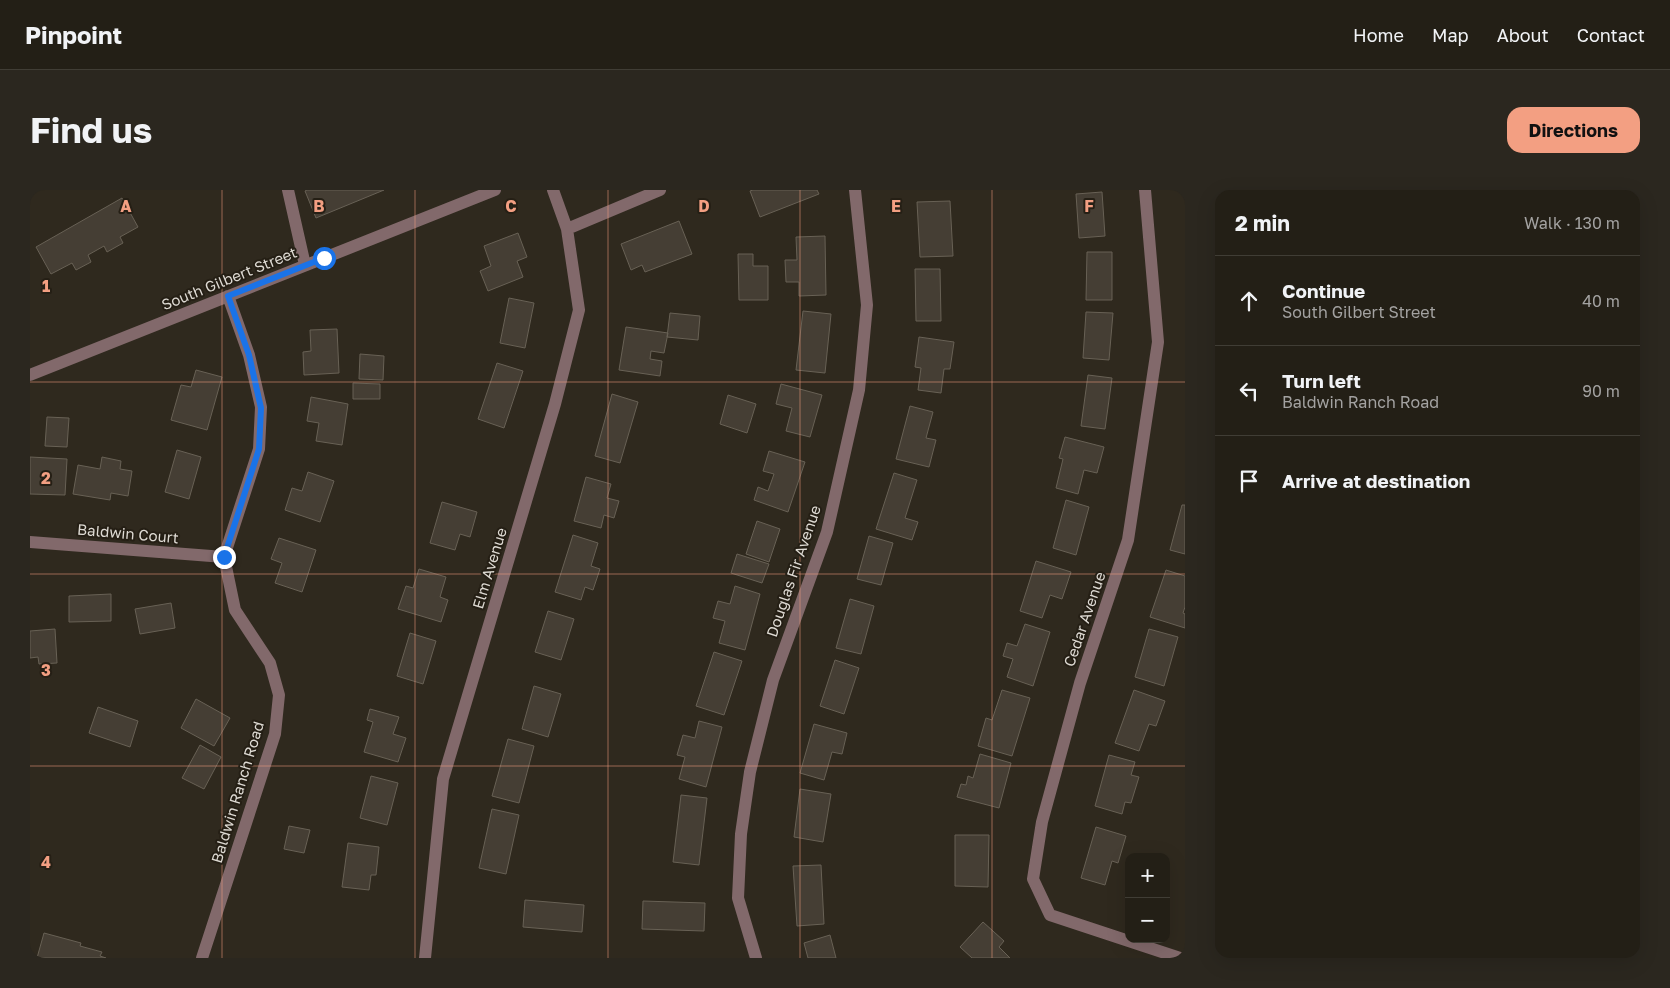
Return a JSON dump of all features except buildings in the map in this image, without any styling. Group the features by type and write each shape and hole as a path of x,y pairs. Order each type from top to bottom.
{"street":[{"path":"288,190 305,265"},
{"name":"South Gilbert Street","path":"30,375 495,190"},
{"name":"Elm Avenue","path":"424,958 443,779 555,404 579,310 567,228 553,190"},
{"path":"567,228 660,190"},
{"name":"Douglas Fir Avenue","path":"754,958 738,898 742,834 750,772 773,680 826,532 859,390 867,305 856,190"},
{"name":"Cedar Avenue","path":"1145,190 1158,342 1128,540 1080,683 1042,822 1033,879 1050,915 1180,958"},
{"name":"Baldwin Ranch Road","path":"202,958 275,734 279,695 270,663 234,610 224,557 259,449 261,408 249,355 228,296"},
{"name":"Baldwin Court","path":"30,542 224,557"}],"route":[{"path":"224,557 259,449 261,408 249,355 228,296 324,258"}]}
